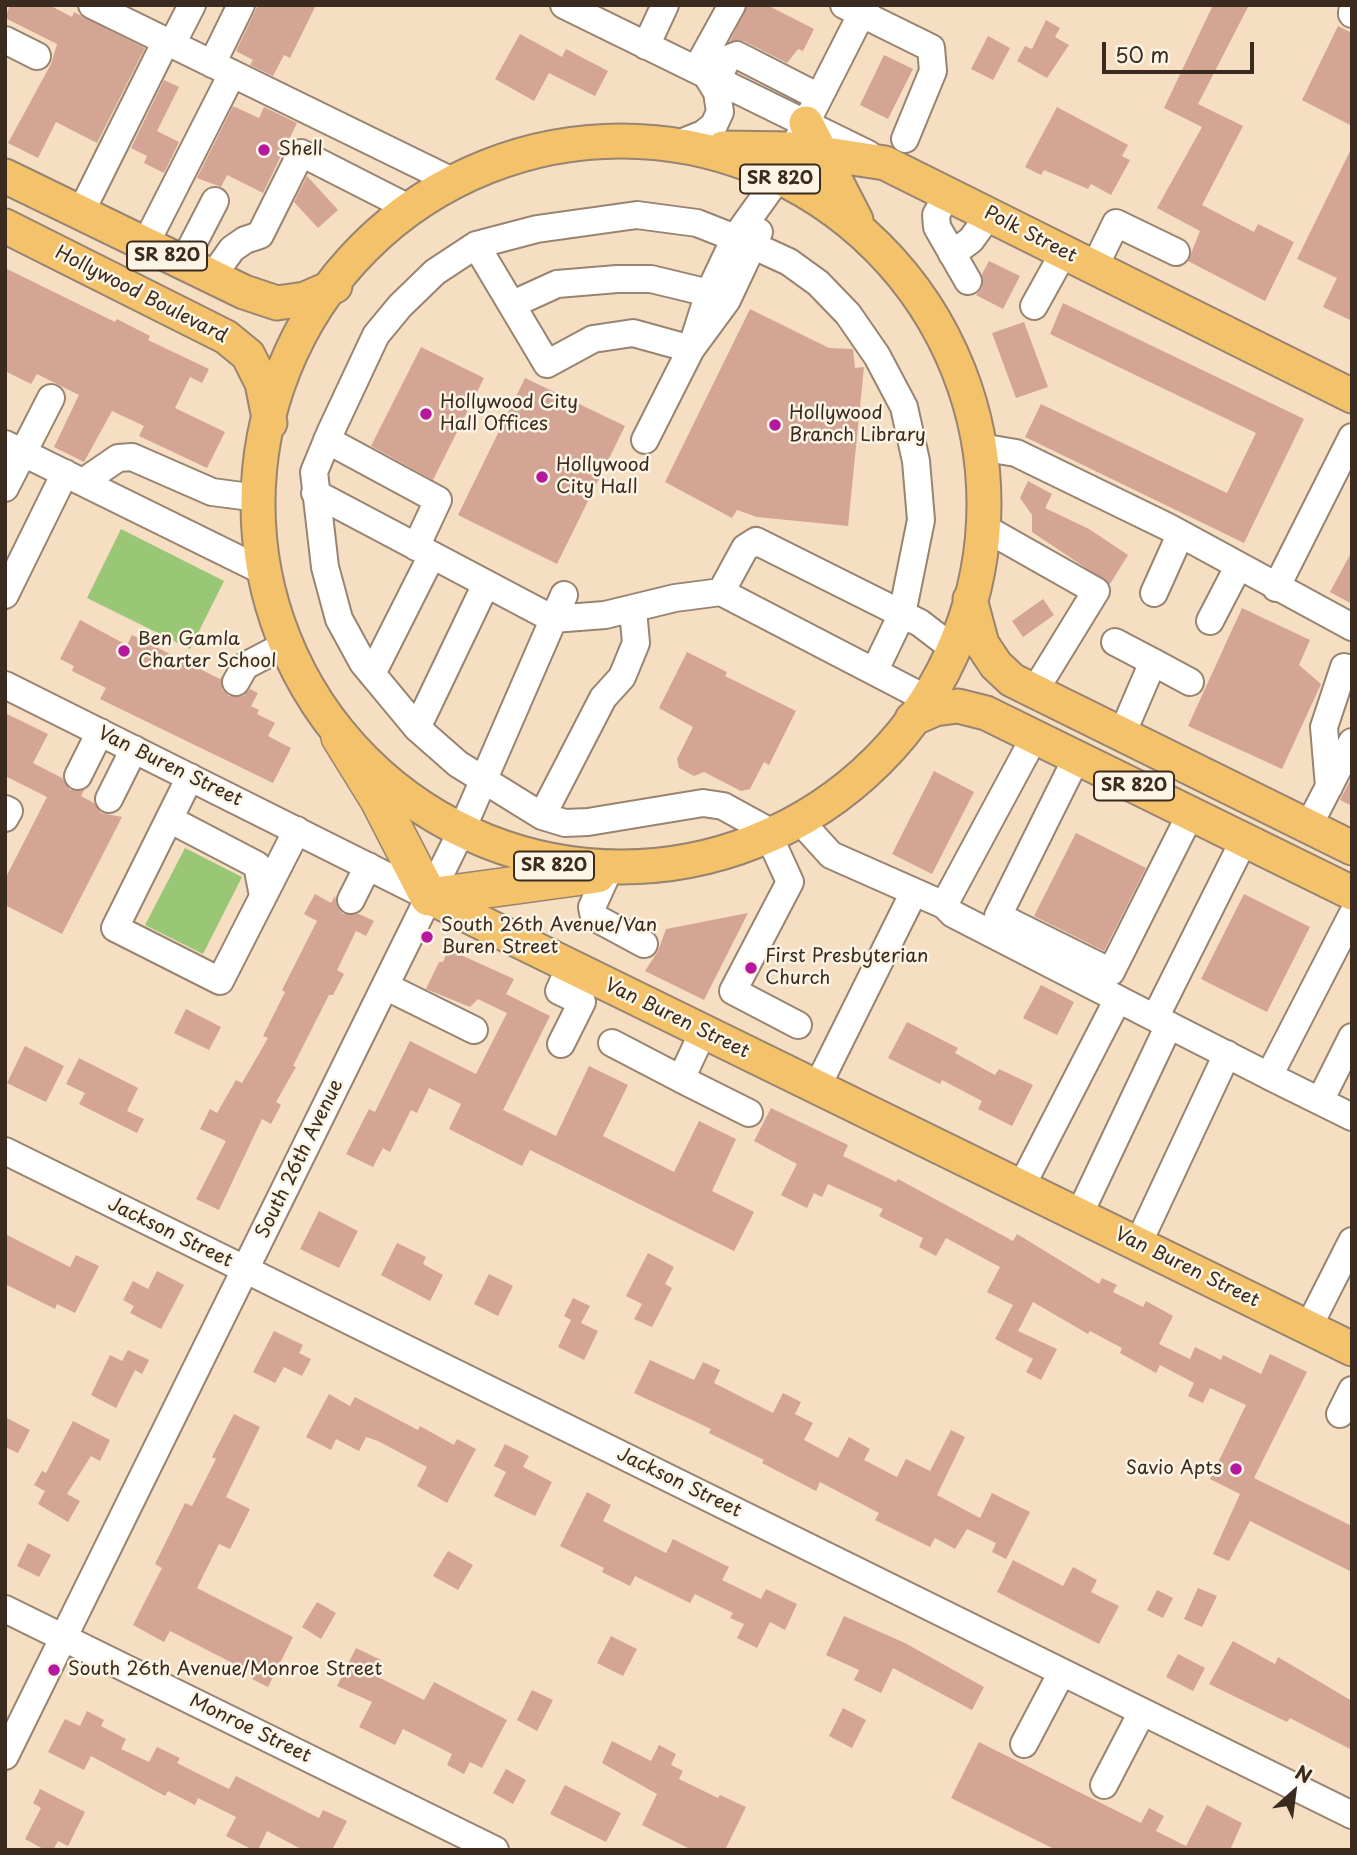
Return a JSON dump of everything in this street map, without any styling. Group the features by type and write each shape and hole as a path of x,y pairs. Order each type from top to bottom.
{"highway":[{"path":"340,737 379,800 429,897 603,873"}],"main road":[{"name":"SR 820","path":"5,176 197,270 277,303 305,299 335,286 362,246 407,208 448,179 517,152 562,142 603,138 691,146 803,140 823,202 864,233 901,272 948,344 966,387 985,473 983,527 970,599 982,645 996,665 1034,692 1352,848"},
{"name":"Polk Street","path":"803,140 895,151 947,194 1352,396"},
{"path":"803,140 864,233"},
{"path":"5,201 27,212 77,213"},
{"name":"Hollywood Boulevard","path":"5,226 226,337 248,355 262,383 270,422"},
{"path":"270,422 291,371 335,286"},
{"name":"SR 820","path":"270,422 258,483 258,538 285,645 303,684 340,737 394,786 460,834 509,854 603,873 711,856 814,816 883,756 918,708 958,706 986,713 1352,893"},
{"path":"918,708 950,646 970,599"},
{"name":"Van Buren Street","path":"429,897 1308,1328 1350,1344"}],"street":[{"path":"92,5 125,12 169,43 448,179"},
{"path":"77,213 192,5"},
{"path":"145,245 222,69 241,5"},
{"path":"564,5 707,76 803,140"},
{"path":"646,46 666,5"},
{"path":"707,76 732,5"},
{"path":"645,440 691,349 709,293 772,207 803,140 857,8 931,48 934,57 933,71 895,151"},
{"path":"5,40 37,56"},
{"path":"691,146 714,125 720,112 717,92 707,76"},
{"path":"197,270 245,240 260,235 301,153 407,208"},
{"path":"947,194 936,215 937,227 968,281"},
{"path":"197,270 215,201"},
{"path":"875,670 902,614 921,520 916,461 904,407 877,356 848,314 818,283 789,262 697,223 637,215 537,229 476,245 435,272 400,306 376,335 314,472 325,567 339,620 372,674 436,748 542,816 565,823 588,822 703,803 723,806 944,905 953,914 1352,1117"},
{"path":"952,254 971,240 989,215"},
{"path":"1094,268 1116,223 1176,253"},
{"path":"691,349 727,300 744,242"},
{"path":"476,245 547,364 593,339 634,333 691,349"},
{"path":"1034,306 1064,252"},
{"path":"513,304 557,284 617,279 651,279 709,293"},
{"path":"5,488 14,448 51,398"},
{"path":"1276,588 1352,437"},
{"path":"327,440 438,500 424,551 372,674"},
{"path":"981,447 1016,453 1180,535 1352,627"},
{"path":"14,448 265,572"},
{"path":"5,595 74,478 118,458 132,457 212,492 258,498"},
{"path":"315,493 553,619 633,610 675,598 721,592 875,670 918,708"},
{"path":"983,527 1096,591 1034,692"},
{"path":"1154,593 1180,535"},
{"path":"721,592 745,548 756,541 920,623 950,646"},
{"path":"1210,621 1237,566"},
{"path":"417,728 486,584"},
{"name":"South 26th Avenue","path":"5,1756 460,834 564,595"},
{"path":"542,816 603,698 622,677 636,643 633,610"},
{"path":"1115,642 1190,681"},
{"path":"236,682 245,666 285,645"},
{"path":"1122,734 1153,662"},
{"path":"1329,787 1324,727 1344,667 1352,669"},
{"name":"Van Buren Street","path":"5,685 429,897"},
{"path":"78,776 100,732"},
{"path":"944,905 1034,736"},
{"path":"1308,827 1352,742"},
{"path":"108,799 134,749"},
{"path":"1077,757 998,916 1111,972 1191,813"},
{"path":"190,777 115,928 220,981 297,830"},
{"path":"5,809 9,811 5,818"},
{"path":"169,819 257,865 263,896"},
{"path":"781,831 790,882 733,991 798,1025"},
{"path":"1079,1215 1162,1021 1244,840"},
{"path":"351,900 368,866"},
{"path":"603,873 593,907 594,917 644,944"},
{"path":"817,1087 914,892"},
{"path":"1269,1076 1352,915"},
{"path":"561,1044 582,1002 559,991 570,966"},
{"path":"385,986 474,1030"},
{"path":"1021,1187 1118,999"},
{"path":"681,1079 703,1032"},
{"path":"612,1043 749,1113"},
{"path":"1138,1244 1227,1054"},
{"path":"1320,1101 1348,1054"},
{"name":"Jackson Street","path":"5,1151 1352,1815"},
{"path":"1308,1328 1352,1241"},
{"name":"Monroe Street","path":"5,1609 495,1850"},
{"path":"1024,1744 1062,1672"},
{"path":"1104,1785 1142,1712"}],"path":[{"path":"287,325 282,343 294,348"}],"green space":[{"path":"121,529 224,581 190,649 87,598"},
{"path":"185,848 242,877 203,954 145,925"}],"building":[{"path":"10,5 49,5 72,17 74,12 145,48 97,143 56,122 38,158 8,143 51,64 57,44 5,18"},
{"path":"258,5 316,5 290,58 284,55 273,76 250,65 253,60 236,51"},
{"path":"748,5 767,5 814,29 803,51 798,49 787,63 744,41 730,41"},
{"path":"1213,5 1249,5 1198,104 1243,126 1202,205 1254,232 1258,224 1294,242 1265,301 1188,261 1200,231 1157,208 1202,127 1164,108"},
{"path":"1046,20 1060,28 1055,37 1069,45 1047,78 1017,61 1025,46 1032,49"},
{"path":"1338,26 1352,33 1352,126 1302,100"},
{"path":"520,34 562,57 566,49 608,71 595,96 549,73 534,101 495,79"},
{"path":"988,36 1010,48 993,80 971,69"},
{"path":"884,55 913,69 888,119 860,105"},
{"path":"164,80 179,87 157,131 179,142 164,173 144,163 147,156 131,148"},
{"path":"233,106 259,118 264,107 297,123 263,193 227,175 221,187 197,178"},
{"path":"1057,107 1128,145 1122,156 1130,160 1111,195 1091,184 1088,189 1044,170 1041,175 1025,167"},
{"path":"1352,147 1352,321 1323,307 1337,278 1297,259"},
{"name":"Shell","path":"307,176 338,210 318,228 294,202"},
{"path":"989,261 1020,276 1003,309 976,295 982,288 982,274"},
{"path":"5,268 115,322 117,319 150,336 148,340 209,369 202,383 190,377 175,408 225,432 207,468 139,436 144,426 112,411 84,462 54,447 79,395 37,374 31,384 5,371"},
{"path":"1063,303 1304,419 1244,543 1025,437 1041,404 1227,493 1256,433 1050,334"},
{"name":"Hollywood Branch Library","path":"750,309 829,348 853,349 855,368 864,367 848,526 757,517 737,510 732,518 665,482"},
{"path":"1024,322 1048,387 1016,398 992,333"},
{"name":"Hollywood City Hall Offices","path":"421,347 484,378 433,480 371,446"},
{"path":"525,378 625,426 557,564 458,515"},
{"path":"1028,481 1052,494 1045,508 1089,529 1128,555 1110,584 1032,532 1032,515 1020,498"},
{"path":"1352,551 1352,604 1330,592"},
{"path":"1043,599 1054,615 1023,637 1012,621"},
{"path":"1242,608 1310,640 1299,665 1321,684 1282,769 1188,726"},
{"path":"80,620 127,645 132,635 220,679 222,676 222,689 229,696 243,696 250,689 258,693 251,706 259,710 257,714 275,723 268,736 291,748 273,783 100,699 106,688 72,671 74,666 60,659"},
{"path":"687,652 727,672 725,676 796,711 769,765 764,762 750,789 741,791 704,772 694,776 679,768 677,759 693,727 659,708"},
{"path":"5,713 48,734 33,763 62,778 70,790 84,790 81,796 94,803 101,813 122,817 62,934 5,905 5,879 47,797 5,776"},
{"path":"934,771 974,792 932,874 892,854"},
{"path":"1352,777 1352,806 1340,800"},
{"path":"1076,833 1146,868 1104,951 1034,916"},
{"path":"315,894 331,903 335,896 338,908 343,914 359,914 374,921 366,936 356,931 337,970 344,974 333,995 329,995 293,1066 296,1067 276,1102 281,1105 271,1124 262,1119 219,1210 196,1199 226,1141 200,1129 210,1109 217,1113 236,1080 242,1083 268,1038 263,1036 285,992 282,990 317,921 304,914"},
{"path":"1244,894 1310,927 1267,1012 1201,979"},
{"path":"748,913 704,1000 645,971 658,951 666,929"},
{"path":"452,951 514,979 506,994 550,1016 503,1110 556,1136 589,1066 628,1085 603,1136 674,1172 699,1121 736,1139 712,1191 754,1212 734,1251 530,1150 522,1166 449,1129 461,1104 429,1088 417,1113 411,1110 390,1152 383,1148 373,1167 346,1154 369,1109 375,1112 410,1041 476,1074 507,1013 478,999 470,1007 426,989 439,962 443,962 446,954"},
{"path":"1041,985 1074,1002 1057,1035 1023,1018"},
{"path":"186,1009 221,1027 209,1050 174,1033"},
{"path":"907,1022 958,1048 955,1053 995,1075 999,1069 1033,1085 1012,1126 978,1109 982,1101 942,1080 940,1084 888,1058"},
{"path":"25,1046 64,1066 46,1102 7,1083"},
{"path":"79,1058 138,1088 127,1111 144,1119 137,1133 79,1104 85,1093 66,1084"},
{"path":"771,1108 848,1145 843,1156 896,1182 898,1179 1013,1241 1017,1234 1099,1284 1102,1278 1117,1285 1113,1292 1143,1307 1146,1301 1173,1316 1159,1344 1190,1359 1195,1347 1221,1360 1223,1355 1261,1374 1270,1354 1307,1372 1254,1478 1352,1526 1352,1572 1250,1521 1229,1561 1213,1554 1240,1494 1210,1479 1246,1405 1210,1388 1203,1403 1188,1396 1194,1383 1160,1365 1156,1373 1120,1353 1122,1348 1090,1331 1088,1334 1033,1302 1018,1331 1057,1349 1041,1380 1026,1372 1033,1359 995,1339 1013,1305 987,1292 1000,1267 946,1238 936,1256 919,1247 923,1238 879,1216 883,1209 828,1184 822,1197 814,1193 807,1208 781,1195 797,1164 754,1141"},
{"path":"319,1211 358,1231 339,1268 300,1249"},
{"path":"5,1234 70,1267 76,1255 99,1266 75,1313 57,1304 55,1309 5,1284"},
{"path":"397,1243 426,1257 423,1264 443,1275 430,1301 381,1275"},
{"path":"648,1253 674,1267 665,1284 672,1288 652,1327 634,1319 642,1304 626,1296"},
{"path":"157,1271 184,1285 161,1329 130,1313 134,1306 123,1300 133,1281 148,1289"},
{"path":"489,1274 513,1286 498,1316 474,1304"},
{"path":"573,1298 590,1306 581,1323 598,1331 584,1360 558,1347 571,1320 564,1316"},
{"path":"274,1331 303,1345 299,1353 311,1359 302,1376 284,1367 275,1383 253,1372"},
{"path":"128,1350 149,1360 142,1374 135,1370 116,1408 91,1395 110,1355 122,1361"},
{"path":"650,1360 694,1380 703,1362 720,1370 714,1383 773,1413 783,1393 801,1402 795,1414 813,1423 804,1440 838,1458 849,1437 870,1449 864,1460 897,1477 906,1459 930,1471 951,1430 965,1437 937,1495 980,1518 992,1493 1030,1512 1006,1559 992,1552 996,1543 967,1529 955,1549 935,1538 930,1547 875,1520 879,1513 820,1482 816,1491 762,1463 764,1460 709,1433 711,1429 634,1393"},
{"path":"329,1394 350,1406 355,1397 418,1430 420,1426 454,1445 457,1439 476,1449 447,1503 417,1486 427,1467 378,1441 366,1437 359,1451 336,1439 331,1450 306,1437"},
{"path":"234,1414 260,1427 226,1497 250,1509 230,1549 219,1544 197,1588 293,1637 268,1687 252,1679 254,1674 170,1631 164,1642 133,1625 162,1568 155,1564 185,1503 192,1506 216,1459 212,1457"},
{"path":"5,1417 30,1430 18,1453 5,1447"},
{"path":"73,1421 110,1440 100,1461 91,1456 67,1494 80,1501 68,1522 38,1504 45,1491 34,1485 42,1471 46,1473"},
{"path":"505,1444 529,1456 523,1467 552,1482 535,1516 494,1496 506,1472 494,1466"},
{"path":"587,1492 611,1505 603,1521 666,1553 673,1539 729,1567 722,1580 761,1599 766,1589 797,1604 785,1630 770,1622 757,1648 737,1638 744,1624 730,1618 733,1613 695,1594 690,1603 635,1576 630,1586 602,1572 604,1568 560,1546"},
{"path":"28,1543 51,1555 39,1577 17,1566"},
{"path":"448,1551 473,1565 458,1590 433,1576"},
{"path":"1013,1560 1063,1586 1073,1567 1097,1580 1091,1592 1119,1606 1099,1644 997,1592"},
{"path":"1198,1588 1217,1596 1202,1627 1184,1619"},
{"path":"1157,1590 1173,1598 1163,1618 1147,1610"},
{"path":"317,1602 336,1613 321,1639 302,1627"},
{"path":"844,1616 905,1643 984,1687 972,1710 893,1668 881,1693 854,1680 859,1670 826,1655"},
{"path":"611,1636 637,1649 623,1676 597,1663"},
{"path":"1233,1641 1275,1664 1278,1657 1352,1701 1352,1750 1290,1718 1287,1722 1209,1684"},
{"path":"356,1648 381,1660 374,1675 424,1700 434,1682 507,1720 482,1768 470,1762 464,1774 447,1765 452,1754 403,1729 395,1745 359,1727 372,1702 337,1686"},
{"path":"1178,1654 1205,1668 1193,1691 1166,1677"},
{"path":"532,1690 553,1700 537,1731 517,1720"},
{"path":"843,1708 866,1720 852,1748 829,1736"},
{"path":"87,1711 104,1720 101,1726 126,1739 121,1749 149,1762 157,1747 180,1758 177,1763 229,1789 236,1776 319,1818 323,1810 347,1821 332,1850 303,1850 267,1831 258,1850 253,1850 226,1836 236,1817 198,1798 195,1805 168,1791 165,1796 91,1756 84,1770 48,1752 65,1719 80,1726"},
{"path":"612,1741 651,1761 659,1745 676,1754 671,1765 683,1771 679,1779 718,1798 720,1795 746,1807 725,1850 692,1850 642,1825 657,1794 602,1763"},
{"path":"979,1742 1141,1823 1149,1808 1164,1816 1156,1831 1186,1846 1207,1805 1242,1823 1230,1850 1056,1850 951,1798"},
{"path":"506,1769 526,1780 513,1804 493,1793"},
{"path":"565,1785 621,1813 606,1842 550,1814"},
{"path":"40,1789 85,1812 68,1846 58,1841 53,1850 45,1850 25,1839 41,1808 33,1803"}],"place":[{"name":"Shell","path":"264,150"},
{"name":"Hollywood City Hall Offices","path":"426,414"},
{"name":"Hollywood Branch Library","path":"775,425"},
{"name":"Hollywood City Hall","path":"542,477"},
{"name":"Ben Gamla Charter School","path":"124,651"},
{"name":"South 26th Avenue/Van Buren Street","path":"427,937"},
{"name":"First Presbyterian Church","path":"751,968"},
{"name":"Savio Apts","path":"1236,1469"},
{"name":"South 26th Avenue/Monroe Street","path":"54,1670"}]}
